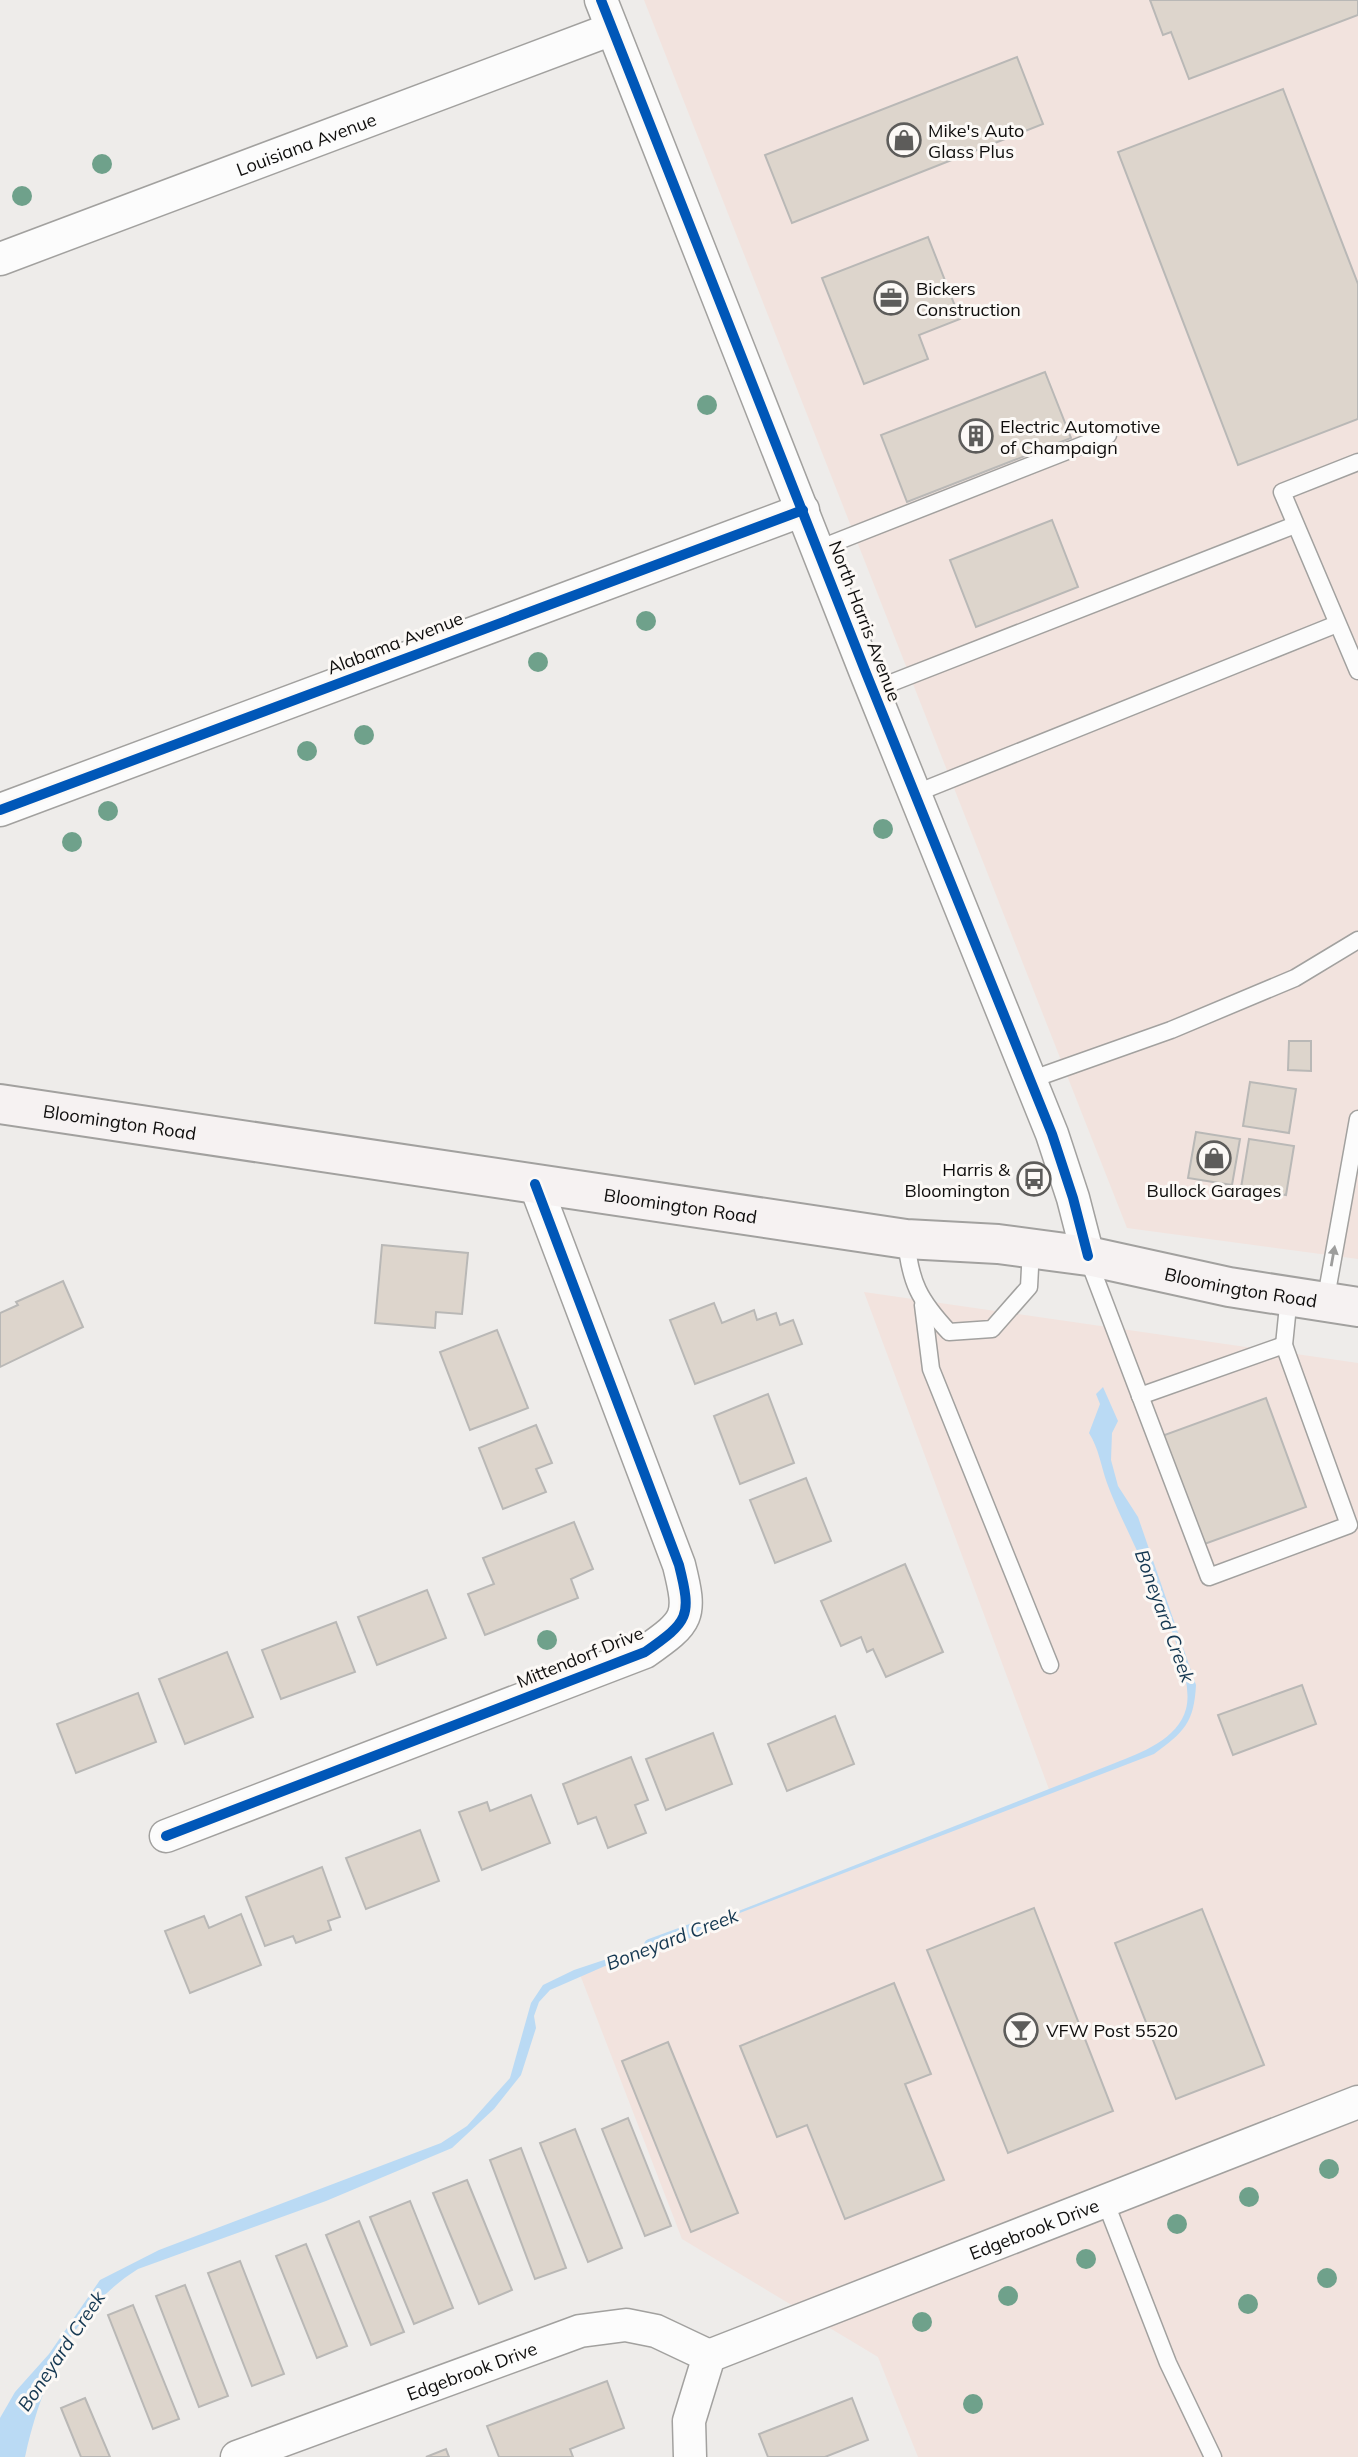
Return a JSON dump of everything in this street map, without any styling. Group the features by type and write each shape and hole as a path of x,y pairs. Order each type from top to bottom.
{"main road":[{"name":"Bloomington Road","path":"0,1104 906,1239 1088,1256 1229,1287 1324,1302"}],"street":[{"name":"Louisiana Avenue","path":"0,259 607,14"},
{"name":"North Harris Avenue","path":"607,14 914,794 1030,1080 1073,1198 1088,1256"},
{"name":"Alabama Avenue","path":"0,810 803,510"},
{"name":"Mittendorf Drive","path":"166,1836 645,1652 675,1631 685,1617 687,1598 679,1564 535,1184"},
{"name":"Edgebrook Drive","path":"237,2457 580,2332 626,2325 656,2331 709,2356 1358,2102"},
{"path":"690,2457 689,2421 709,2356"}],"lane":[{"path":"818,549 1108,435"},
{"path":"1358,462 1282,492 1358,671"},
{"path":"873,690 1296,525"},
{"path":"914,794 1337,624"},
{"path":"1030,1080 1171,1030 1295,978 1358,940"},
{"path":"1140,1396 1284,1345 1324,1302 1358,1119"},
{"path":"906,1239 909,1270 923,1304 931,1369 1050,1665"},
{"path":"923,1304 949,1332 992,1329 1029,1287 1031,1249"},
{"path":"1088,1256 1209,1577 1349,1525 1284,1345"},
{"path":"1105,2201 1168,2363 1213,2457"}],"shaded area":[{"path":"644,0 1358,0 1358,1259 1127,1228"},
{"path":"864,1292 1358,1363 1358,2457 918,2457 878,2357 682,2239 579,1972 1050,1792"}],"water":[{"path":"1103,1387 1118,1421 1112,1433 1111,1460 1118,1486 1138,1517 1196,1685 1193,1709 1186,1726 1154,1754 724,1919 698,1936 667,1939 1125,1759 1157,1744 1175,1729 1186,1709 1187,1688 1182,1661 1158,1597 1107,1483 1098,1451 1089,1433 1100,1404 1096,1394"},
{"path":"667,1939 550,1990 539,2002 534,2016 536,2028 521,2075 494,2109 452,2148 326,2201 138,2269 115,2286 77,2327 63,2351 40,2403 25,2457 0,2457 0,2418 15,2392 49,2354 100,2280 159,2250 441,2143 467,2126 510,2078 531,2003 543,1985 574,1970"}],"building":[{"path":"1150,0 1358,0 1358,15 1189,79 1171,32 1163,35"},
{"name":"Mike's Auto Glass Plus","path":"1017,57 1043,124 792,223 765,155"},
{"path":"1283,89 1358,284 1358,419 1238,465 1118,152"},
{"name":"Bickers Construction","path":"928,237 960,319 919,335 928,359 864,384 822,278"},
{"name":"Electric Automotive of Champaign","path":"1045,372 1071,438 907,502 881,435"},
{"path":"1052,520 1078,587 976,627 950,560"},
{"path":"1289,1041 1311,1041 1311,1071 1288,1070"},
{"path":"1250,1082 1296,1089 1289,1133 1243,1126"},
{"name":"Bullock Garages","path":"1196,1132 1240,1139 1232,1185 1188,1178"},
{"path":"1249,1139 1294,1146 1286,1195 1241,1188"},
{"path":"382,1245 468,1253 462,1314 436,1312 435,1328 375,1323"},
{"path":"63,1281 83,1327 0,1367 0,1313 18,1305 16,1302"},
{"path":"714,1303 722,1323 754,1310 757,1320 776,1313 780,1325 793,1320 802,1344 695,1384 670,1320"},
{"path":"497,1330 528,1408 470,1430 440,1352"},
{"path":"768,1394 794,1463 740,1484 714,1416"},
{"path":"1266,1398 1306,1507 1199,1546 1159,1437"},
{"path":"536,1425 552,1463 536,1469 546,1492 503,1509 479,1448"},
{"path":"806,1478 831,1541 775,1563 750,1500"},
{"path":"574,1522 593,1569 571,1579 578,1598 485,1635 468,1594 494,1584 483,1558"},
{"path":"905,1564 943,1652 886,1677 873,1649 867,1652 861,1637 841,1646 821,1601"},
{"path":"427,1590 446,1638 377,1665 358,1617"},
{"path":"336,1622 355,1672 281,1699 262,1650"},
{"path":"227,1652 253,1717 185,1744 159,1679"},
{"path":"1302,1685 1316,1724 1233,1755 1218,1715"},
{"path":"138,1693 156,1742 76,1773 57,1724"},
{"path":"835,1716 854,1764 787,1791 768,1744"},
{"path":"713,1733 732,1784 666,1810 646,1759"},
{"path":"631,1757 648,1800 635,1805 646,1833 608,1848 596,1817 578,1824 563,1784"},
{"path":"531,1795 550,1843 482,1870 459,1812 487,1802 490,1811"},
{"path":"420,1830 439,1881 366,1909 346,1858"},
{"path":"322,1867 340,1917 328,1921 331,1930 296,1943 293,1936 265,1946 246,1897"},
{"name":"VFW Post 5520","path":"1034,1908 1113,2111 1008,2153 927,1950"},
{"path":"1202,1909 1264,2065 1176,2099 1115,1943"},
{"path":"241,1914 261,1965 190,1993 165,1931 204,1916 209,1928"},
{"path":"894,1983 931,2074 905,2084 944,2180 845,2219 807,2125 777,2137 740,2046"},
{"path":"668,2042 738,2213 691,2232 622,2061"},
{"path":"628,2118 671,2226 645,2236 602,2129"},
{"path":"575,2129 622,2248 588,2262 540,2143"},
{"path":"521,2148 566,2268 535,2279 490,2160"},
{"path":"467,2180 512,2290 479,2304 433,2193"},
{"path":"410,2201 453,2308 414,2324 370,2217"},
{"path":"359,2221 404,2332 371,2345 326,2235"},
{"path":"306,2244 347,2346 317,2358 276,2256"},
{"path":"240,2261 284,2374 252,2386 208,2273"},
{"path":"185,2285 228,2396 199,2407 156,2296"},
{"path":"133,2305 179,2419 153,2429 108,2315"},
{"path":"607,2381 624,2428 570,2449 573,2457 499,2457 487,2426"},
{"path":"85,2398 110,2457 81,2457 61,2408"},
{"path":"852,2398 868,2440 825,2457 768,2457 759,2434"},
{"path":"446,2449 449,2457 426,2457"}],"waterway":[{"name":"Boneyard Creek","path":"650,1945 699,1927"}],"cycle path":[{"path":"601,0 866,673 1052,1134 1088,1256"},
{"path":"0,810 803,510"},
{"path":"166,1836 645,1652 679,1625 686,1607 679,1565 535,1184"}],"place":[{"name":"Mike's Auto Glass Plus","path":"904,140"},
{"name":"Bickers Construction","path":"891,298"},
{"name":"Electric Automotive of Champaign","path":"976,436"},
{"name":"Bullock Garages","path":"1214,1158"},
{"name":"Harris & Bloomington","path":"1034,1179"},
{"name":"VFW Post 5520","path":"1021,2030"}]}
